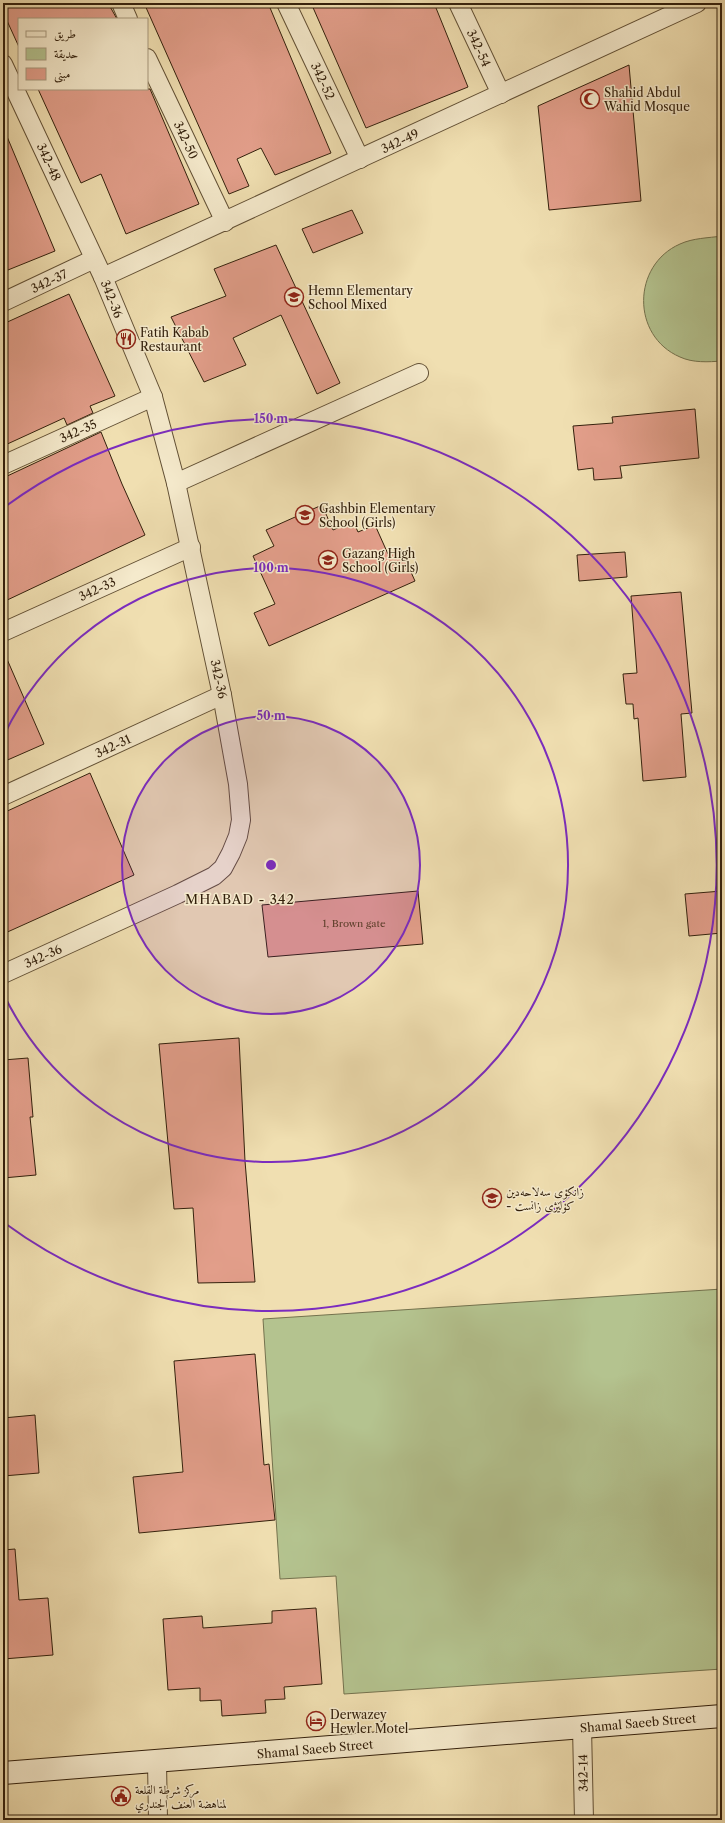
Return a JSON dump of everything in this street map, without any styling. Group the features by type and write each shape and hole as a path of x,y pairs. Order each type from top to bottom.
{"street":[{"path":"121,3 128,18"},
{"name":"342-52","path":"286,3 360,159"},
{"name":"342-54","path":"458,3 501,94"},
{"name":"342-49","path":"104,277 697,3"},
{"name":"342-50","path":"148,60 225,222"},
{"name":"342-48","path":"3,64 94,259"},
{"name":"342-36","path":"3,974 214,876 223,868 238,836 242,820 238,784 222,695 191,546 176,483 153,397 104,277 94,259"},
{"name":"342-37","path":"3,302 94,259"},
{"path":"176,483 419,373"},
{"name":"342-35","path":"3,465 153,397"},
{"name":"342-33","path":"3,632 191,546"},
{"name":"342-31","path":"3,796 222,695"},
{"name":"Shamal Saeeb Street","path":"3,1773 157,1762 722,1716"},
{"name":"342-14","path":"582,1727 584,1820"},
{"path":"157,1762 158,1820"}],"green space":[{"path":"722,236 722,361 701,362 685,359 664,347 653,333 646,318 644,300 646,283 653,268 664,254 680,244 695,239"},
{"path":"722,1289 722,1669 344,1694 336,1576 280,1579 263,1319"}],"building":[{"path":"3,3 108,3 116,18 18,18 18,45 3,12"},
{"path":"144,3 268,3 331,153 275,175 261,148 237,159 249,186 229,194"},
{"path":"311,3 434,3 468,87 366,128"},
{"path":"629,65 641,201 549,210 538,106"},
{"path":"150,89 199,204 126,234 101,174 81,183 38,90"},
{"path":"3,127 55,251 3,272"},
{"path":"352,210 363,233 313,253 302,229"},
{"path":"276,245 340,383 317,394 281,315 233,338 246,365 204,382 171,317 226,296 214,269"},
{"path":"69,294 115,396 90,406 93,413 67,425 64,418 3,446 3,324"},
{"path":"695,409 699,458 620,466 622,478 594,480 593,468 578,470 573,426 613,423 612,417"},
{"path":"101,432 145,535 3,602 3,478"},
{"path":"322,505 333,530 353,521 358,532 375,525 388,554 400,548 415,581 269,646 254,613 275,604 253,556 274,546 266,530"},
{"path":"625,552 627,577 579,581 577,555"},
{"path":"681,592 692,713 681,714 686,777 643,781 638,718 634,719 633,704 626,704 623,674 637,673 631,596"},
{"path":"3,650 44,744 3,762"},
{"path":"90,773 134,875 3,934 3,813"},
{"path":"418,891 423,944 268,957 262,905"},
{"path":"722,891 722,933 689,936 685,894"},
{"path":"239,1038 245,1161 255,1282 198,1283 193,1208 174,1209 159,1044"},
{"path":"28,1058 33,1117 30,1117 36,1175 3,1178 3,1060"},
{"path":"255,1354 264,1465 269,1464 275,1520 139,1533 133,1477 183,1472 174,1361"},
{"path":"35,1415 39,1473 3,1476 3,1418"},
{"path":"15,1549 19,1600 48,1598 53,1655 3,1659 3,1550"},
{"path":"316,1608 322,1684 284,1687 285,1699 265,1700 266,1713 222,1716 221,1700 200,1701 200,1688 168,1690 163,1619 202,1616 203,1628 272,1623 272,1611"}],"place":[{"name":"Shahid Abdul Wahid Mosque","path":"590,99"},
{"name":"Hemn Elementary School Mixed","path":"294,297"},
{"name":"Fatih Kabab Restaurant","path":"126,339"},
{"name":"Gashbin Elementary School (Girls)","path":"305,515"},
{"name":"Gazang High School (Girls)","path":"328,560"},
{"name":"زانکۆی سەلاحەدین - کۆلێژی زانست","path":"492,1198"},
{"name":"Derwazey Hewler Motel","path":"316,1721"},
{"name":"مركز شرطة القلعة لمناهضة العنف الجندري","path":"121,1796"}],"district":[{"name":"MHABAD - 342","path":"240,899"}]}
